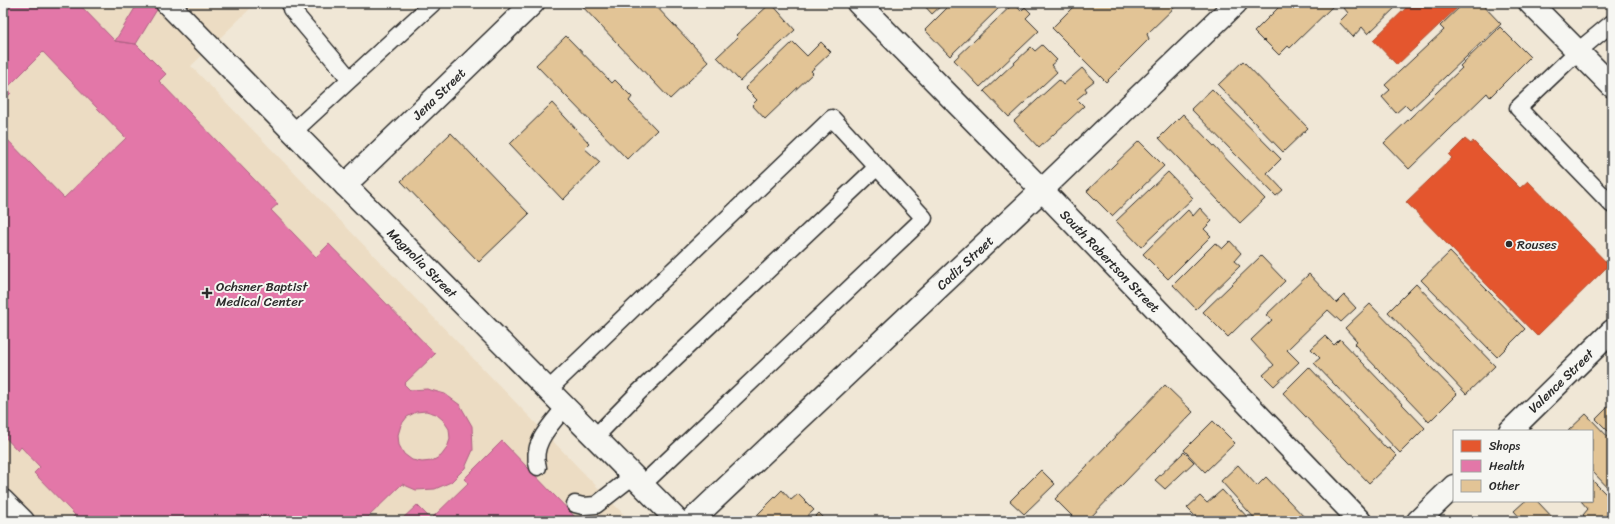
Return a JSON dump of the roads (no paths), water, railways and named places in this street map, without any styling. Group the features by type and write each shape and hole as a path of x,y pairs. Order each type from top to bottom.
{"street":[{"name":"Jena Street","path":"345,185 533,3"},
{"name":"South Robertson Street","path":"858,3 1042,190 1360,521"},
{"name":"Cadiz Street","path":"691,521 1042,190 1236,3"},
{"path":"1530,3 1612,86"},
{"name":"Magnolia Street","path":"176,6 293,132 678,521"},
{"name":"Valence Street","path":"1511,430 1612,332"},
{"path":"1418,521 1453,487"}],"lane":[{"path":"297,3 291,9 350,79"},
{"path":"293,132 433,3"},
{"path":"1612,23 1578,51 1518,108 1612,204"},
{"path":"548,390 832,118 924,218 638,480 596,505 583,506 575,504"},
{"path":"595,438 639,392 877,167"},
{"path":"538,467 535,460 538,444 565,407"}],"place":[{"name":"Rouses","path":"1509,244"},
{"name":"Ochsner Baptist Medical Center","path":"207,293"}]}
